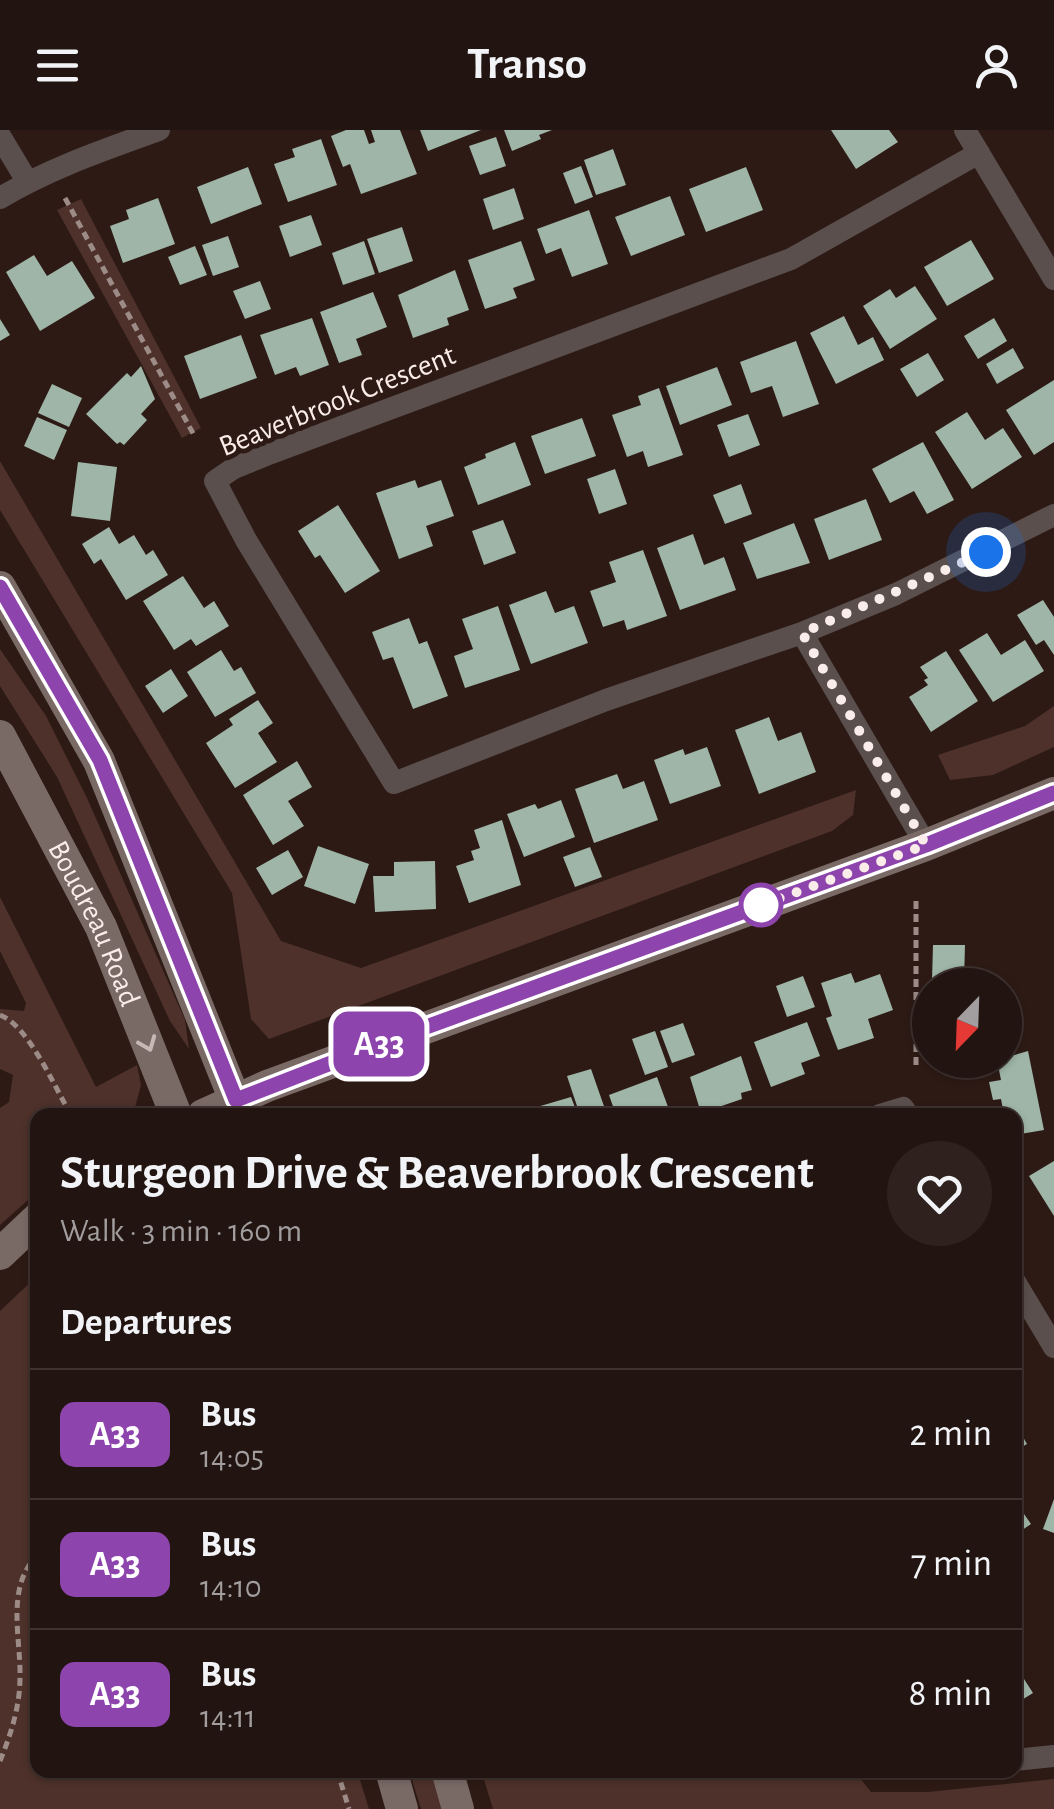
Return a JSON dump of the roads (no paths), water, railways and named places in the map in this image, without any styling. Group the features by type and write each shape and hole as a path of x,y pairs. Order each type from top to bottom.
{"main road":[{"name":"Boudreau Road","path":"0,587 100,760 238,1108"},
{"name":"Boudreau Road","path":"0,736 101,926 173,1108"},
{"path":"238,1108 403,1035 926,845 1054,793"},
{"path":"0,1254 30,1226"},
{"path":"393,1778 402,1809"},
{"path":"449,1778 458,1809"}],"street":[{"path":"0,198 28,182 159,130"},
{"path":"965,130 1054,279"},
{"path":"0,136 28,182"},
{"name":"Beaverbrook Crescent","path":"978,153 790,259 266,455 234,468 215,482 246,540 394,783 606,700 802,633 896,594 1054,516"},
{"path":"802,633 926,845"},
{"path":"1022,1294 1054,1347"},
{"path":"1022,1759 1054,1756"}]}
